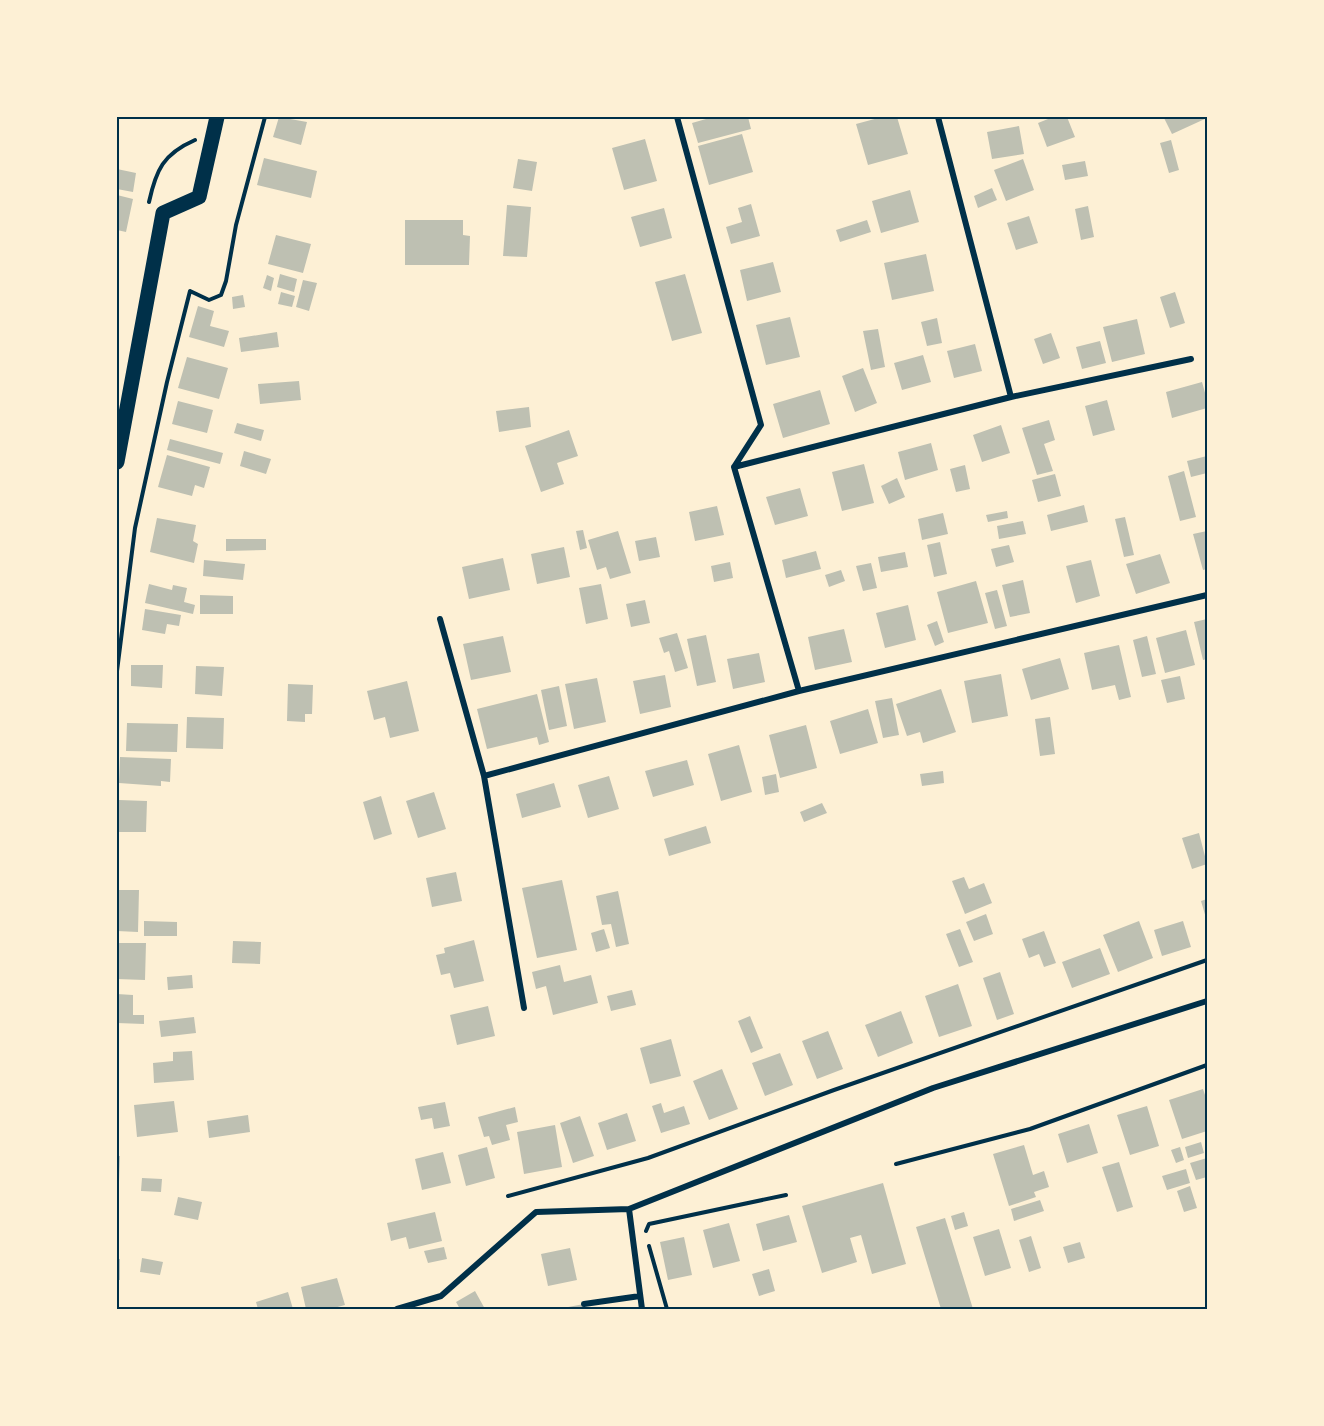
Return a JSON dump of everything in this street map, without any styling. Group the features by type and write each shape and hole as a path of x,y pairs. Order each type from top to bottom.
{"main road":[{"path":"117,462 163,213 199,197 217,117"}],"street":[{"path":"677,117 761,425 734,467 799,691"},
{"path":"938,117 1011,397"},
{"path":"734,467 1011,397 1191,359"},
{"path":"484,776 799,691 1207,595"},
{"path":"440,619 484,776 524,1008"},
{"path":"397,1309 441,1296 536,1212 629,1209 933,1088 1207,1001"},
{"path":"629,1209 642,1309"},
{"path":"584,1304 640,1296"}],"path":[{"path":"117,671 135,528 167,382 190,291 209,300 221,295 226,281 236,225 265,117"},
{"path":"508,1196 648,1158 834,1090 1207,960"},
{"path":"896,1164 1030,1129 1207,1065"},
{"path":"645,1234 650,1224 786,1195"},
{"path":"648,1242 668,1309"}],"building":[{"path":"279,117 307,122 301,145 273,137"},
{"path":"713,117 748,117 751,129 698,143 692,123"},
{"path":"882,117 897,117 908,154 868,165 856,124"},
{"path":"1053,117 1067,117 1075,137 1047,147 1038,123"},
{"path":"1164,118 1207,118 1172,134"},
{"path":"1019,126 1024,154 992,159 987,132"},
{"path":"742,134 753,172 709,185 698,146"},
{"path":"645,139 657,181 624,190 612,148"},
{"path":"1171,140 1179,170 1169,173 1160,143"},
{"path":"264,158 317,171 311,198 257,185"},
{"path":"518,159 537,162 532,191 513,188"},
{"path":"1023,159 1034,190 1006,201 994,170"},
{"path":"1085,161 1088,176 1065,180 1062,165"},
{"path":"117,169 136,173 133,192 117,189"},
{"path":"992,188 997,200 978,208 974,196"},
{"path":"910,190 919,222 881,233 872,201"},
{"path":"117,195 133,199 126,232 117,230"},
{"path":"751,204 760,236 731,244 726,227 742,222 738,208"},
{"path":"507,205 531,207 527,257 503,256"},
{"path":"1088,206 1094,237 1081,240 1075,209"},
{"path":"664,208 672,238 640,247 631,217"},
{"path":"1029,216 1038,243 1016,250 1007,223"},
{"path":"405,220 463,220 463,235 470,236 469,265 405,265"},
{"path":"867,220 871,232 840,242 836,230"},
{"path":"276,235 311,244 303,273 268,264"},
{"path":"926,254 934,291 892,300 884,263"},
{"path":"773,262 781,292 747,301 740,270"},
{"path":"280,274 297,279 294,292 277,287"},
{"path":"685,274 702,333 672,341 655,282"},
{"path":"267,275 274,278 271,291 263,288"},
{"path":"303,280 317,283 309,311 296,307"},
{"path":"281,292 295,296 292,307 278,304"},
{"path":"1175,292 1185,323 1170,328 1160,297"},
{"path":"243,295 245,307 233,309 232,297"},
{"path":"198,306 214,311 210,326 229,331 224,347 189,337"},
{"path":"790,317 800,357 766,365 756,325"},
{"path":"937,318 942,343 927,346 921,322"},
{"path":"1137,319 1145,354 1112,362 1103,327"},
{"path":"878,329 885,367 871,370 863,331"},
{"path":"277,332 279,347 241,352 239,338"},
{"path":"1051,333 1060,358 1043,364 1034,339"},
{"path":"1100,341 1106,363 1082,369 1076,347"},
{"path":"975,344 982,371 954,378 947,351"},
{"path":"923,355 931,382 902,390 894,363"},
{"path":"187,357 228,368 219,399 178,388"},
{"path":"863,368 877,403 855,412 842,376"},
{"path":"299,381 301,400 260,404 258,384"},
{"path":"1202,382 1207,408 1172,418 1166,392"},
{"path":"820,390 830,424 783,438 773,404"},
{"path":"1107,400 1115,430 1093,436 1085,406"},
{"path":"178,401 213,410 207,433 172,424"},
{"path":"529,407 531,427 499,432 496,411"},
{"path":"1049,420 1055,440 1044,444 1053,471 1037,475 1022,428"},
{"path":"237,423 264,430 261,441 234,433"},
{"path":"1001,425 1010,453 982,462 973,435"},
{"path":"569,430 578,456 557,463 564,484 541,492 525,446"},
{"path":"170,439 223,453 220,464 167,450"},
{"path":"931,443 938,470 905,480 898,452"},
{"path":"244,451 271,459 266,474 240,466"},
{"path":"167,455 210,467 204,488 195,485 192,496 158,487"},
{"path":"1207,456 1207,473 1191,477 1187,461"},
{"path":"864,464 874,503 842,511 832,472"},
{"path":"965,465 970,489 956,492 950,469"},
{"path":"1184,471 1196,517 1180,521 1168,476"},
{"path":"1055,474 1061,496 1038,502 1032,480"},
{"path":"897,478 905,497 889,504 881,486"},
{"path":"800,488 808,516 775,525 766,497"},
{"path":"1084,505 1088,522 1051,531 1047,515"},
{"path":"717,506 724,535 695,541 689,512"},
{"path":"1007,511 1008,518 988,522 986,515"},
{"path":"943,513 948,534 922,540 918,519"},
{"path":"1125,517 1134,555 1124,557 1115,519"},
{"path":"157,518 196,525 193,541 198,544 194,563 150,552"},
{"path":"1023,521 1026,534 999,539 997,526"},
{"path":"583,530 587,548 580,550 576,531"},
{"path":"618,531 631,573 610,579 606,567 597,570 588,540"},
{"path":"1207,531 1207,569 1203,570 1193,534"},
{"path":"656,537 660,557 639,561 635,541"},
{"path":"226,539 266,539 266,550 226,551"},
{"path":"940,542 947,574 934,577 927,545"},
{"path":"1009,545 1014,562 996,567 991,549"},
{"path":"564,547 570,577 537,584 531,554"},
{"path":"816,551 821,569 786,578 782,560"},
{"path":"905,552 908,567 881,572 878,557"},
{"path":"1160,554 1170,583 1136,594 1126,564"},
{"path":"503,558 510,590 469,599 462,567"},
{"path":"204,560 245,564 243,580 203,576"},
{"path":"1091,560 1100,596 1076,603 1066,566"},
{"path":"730,562 733,578 714,582 711,566"},
{"path":"871,563 877,588 863,591 856,566"},
{"path":"841,570 845,581 829,587 825,575"},
{"path":"1023,580 1030,613 1010,617 1002,585"},
{"path":"976,581 988,623 948,633 937,592"},
{"path":"149,584 172,590 173,585 187,588 184,602 195,605 193,614 145,603"},
{"path":"601,584 608,619 586,624 579,588"},
{"path":"997,590 1007,626 995,629 985,593"},
{"path":"200,595 233,596 233,614 200,614"},
{"path":"645,600 650,623 631,627 626,604"},
{"path":"908,605 916,640 885,648 876,613"},
{"path":"145,609 181,615 179,626 167,624 165,634 142,630"},
{"path":"1207,619 1207,659 1203,660 1194,622"},
{"path":"937,621 944,642 935,646 927,625"},
{"path":"844,629 852,662 815,670 808,637"},
{"path":"1186,630 1195,665 1165,673 1156,638"},
{"path":"677,633 688,668 675,672 669,651 664,653 659,638"},
{"path":"706,635 716,682 697,686 687,639"},
{"path":"503,636 511,672 471,680 463,644"},
{"path":"1147,636 1156,674 1142,677 1133,640"},
{"path":"1119,645 1131,697 1119,700 1115,685 1092,690 1084,653"},
{"path":"759,653 765,682 733,689 727,659"},
{"path":"1060,658 1069,689 1031,700 1022,669"},
{"path":"131,665 163,665 162,688 131,686"},
{"path":"196,666 224,667 222,696 195,694"},
{"path":"1001,674 1008,716 972,723 964,681"},
{"path":"665,675 671,707 640,714 633,681"},
{"path":"1180,676 1185,699 1167,703 1161,680"},
{"path":"597,678 606,722 574,729 565,684"},
{"path":"407,681 419,731 390,738 385,717 374,720 367,691"},
{"path":"288,684 313,685 312,714 305,714 305,722 287,721"},
{"path":"559,686 567,726 549,730 541,690"},
{"path":"941,689 956,732 923,743 920,732 907,736 896,704"},
{"path":"537,694 549,742 539,745 537,737 487,749 477,709"},
{"path":"892,698 899,735 883,738 875,701"},
{"path":"868,709 878,743 840,754 830,721"},
{"path":"187,717 224,718 223,749 186,748"},
{"path":"1050,717 1055,754 1040,756 1035,719"},
{"path":"127,723 178,724 177,752 126,751"},
{"path":"806,725 817,768 780,778 769,735"},
{"path":"739,745 752,792 721,801 708,754"},
{"path":"120,757 171,759 170,782 161,781 161,786 119,783"},
{"path":"687,760 694,785 653,797 645,771"},
{"path":"943,771 944,783 922,786 920,774"},
{"path":"776,774 779,792 765,795 762,777"},
{"path":"609,776 619,809 588,818 578,785"},
{"path":"554,783 561,807 522,818 516,794"},
{"path":"434,792 446,829 418,838 406,801"},
{"path":"381,796 392,834 374,840 363,802"},
{"path":"119,800 147,801 146,832 118,832"},
{"path":"822,803 827,813 804,822 800,812"},
{"path":"706,826 711,843 669,856 664,839"},
{"path":"1199,833 1207,864 1192,869 1182,838"},
{"path":"456,872 462,901 432,907 426,878"},
{"path":"964,877 969,889 984,883 992,903 965,914 952,881"},
{"path":"562,880 577,950 537,958 522,888"},
{"path":"117,890 139,890 138,932 117,931"},
{"path":"618,891 629,944 616,947 611,924 602,925 596,896"},
{"path":"1207,899 1207,918 1206,918 1201,901"},
{"path":"986,914 993,934 974,941 966,922"},
{"path":"144,921 177,922 177,936 144,936"},
{"path":"1139,921 1153,958 1118,972 1103,935"},
{"path":"1183,921 1191,947 1162,956 1154,930"},
{"path":"604,929 610,948 596,952 591,933"},
{"path":"960,929 973,962 959,967 946,934"},
{"path":"1044,931 1056,963 1044,967 1039,954 1029,958 1022,939"},
{"path":"474,940 484,981 454,988 450,973 441,975 436,955 445,953 444,948"},
{"path":"233,941 261,942 260,964 232,963"},
{"path":"117,943 146,943 145,980 117,979"},
{"path":"1100,948 1110,974 1072,988 1062,962"},
{"path":"560,965 564,982 591,975 598,1003 553,1015 546,986 536,989 532,972"},
{"path":"1000,972 1014,1014 997,1020 983,978"},
{"path":"192,975 193,988 168,990 167,977"},
{"path":"958,984 972,1026 939,1037 925,996"},
{"path":"632,990 636,1005 611,1011 607,996"},
{"path":"117,994 133,995 133,1015 144,1015 144,1024 117,1023"},
{"path":"488,1006 495,1036 457,1045 450,1015"},
{"path":"901,1011 913,1043 878,1057 865,1025"},
{"path":"750,1016 763,1048 751,1053 738,1021"},
{"path":"194,1017 196,1033 161,1037 159,1021"},
{"path":"828,1031 843,1069 817,1079 802,1041"},
{"path":"671,1039 681,1076 650,1084 640,1048"},
{"path":"192,1051 194,1080 154,1083 153,1063 173,1061 173,1052"},
{"path":"780,1053 793,1085 765,1096 752,1063"},
{"path":"722,1069 738,1109 709,1120 693,1081"},
{"path":"1203,1089 1207,1101 1207,1131 1182,1139 1169,1100"},
{"path":"174,1101 178,1132 137,1137 134,1105"},
{"path":"445,1102 450,1126 434,1129 432,1118 421,1120 418,1107"},
{"path":"661,1103 664,1113 684,1106 690,1124 661,1133 652,1106"},
{"path":"1147,1106 1159,1146 1130,1155 1117,1115"},
{"path":"515,1107 518,1122 506,1125 510,1140 492,1145 489,1136 484,1137 478,1117"},
{"path":"627,1113 636,1141 607,1150 598,1123"},
{"path":"248,1115 250,1132 209,1138 207,1121"},
{"path":"580,1116 594,1156 573,1163 560,1123"},
{"path":"1089,1124 1098,1153 1067,1163 1058,1134"},
{"path":"555,1125 562,1167 524,1174 517,1132"},
{"path":"1201,1142 1204,1153 1188,1158 1185,1147"},
{"path":"1024,1145 1033,1175 1044,1171 1049,1187 1034,1192 1036,1197 1009,1206 993,1154"},
{"path":"487,1147 495,1178 466,1186 458,1155"},
{"path":"1180,1147 1184,1160 1176,1163 1171,1150"},
{"path":"443,1152 451,1183 422,1190 415,1159"},
{"path":"117,1156 120,1156 119,1182 117,1182"},
{"path":"1207,1158 1207,1177 1196,1180 1190,1163"},
{"path":"1119,1162 1133,1207 1117,1212 1102,1167"},
{"path":"1186,1169 1190,1183 1167,1190 1162,1176"},
{"path":"142,1178 162,1179 161,1192 141,1191"},
{"path":"883,1183 906,1264 872,1274 861,1235 850,1238 857,1262 822,1273 802,1206"},
{"path":"1190,1186 1197,1208 1184,1212 1177,1191"},
{"path":"178,1197 202,1202 198,1220 174,1215"},
{"path":"1040,1200 1044,1211 1014,1221 1011,1209"},
{"path":"435,1212 442,1241 409,1249 406,1237 391,1241 387,1223"},
{"path":"964,1212 968,1226 955,1230 951,1216"},
{"path":"789,1215 797,1242 763,1251 756,1224"},
{"path":"945,1218 973,1309 941,1309 916,1227"},
{"path":"729,1223 740,1261 713,1268 703,1230"},
{"path":"999,1229 1011,1268 985,1276 973,1237"},
{"path":"1031,1236 1041,1268 1029,1272 1019,1240"},
{"path":"684,1237 692,1275 668,1280 660,1242"},
{"path":"1080,1242 1085,1258 1068,1263 1063,1247"},
{"path":"444,1247 447,1259 428,1263 424,1251"},
{"path":"570,1248 577,1280 548,1286 541,1254"},
{"path":"142,1258 163,1262 160,1275 140,1272"},
{"path":"117,1259 120,1259 120,1280 117,1280"},
{"path":"769,1269 775,1291 759,1296 752,1274"},
{"path":"337,1278 345,1305 330,1309 306,1309 301,1287"},
{"path":"475,1291 485,1309 460,1309 456,1302"},
{"path":"288,1292 293,1309 258,1309 256,1302"},
{"path":"584,1304 585,1309 563,1309 563,1308"}]}
